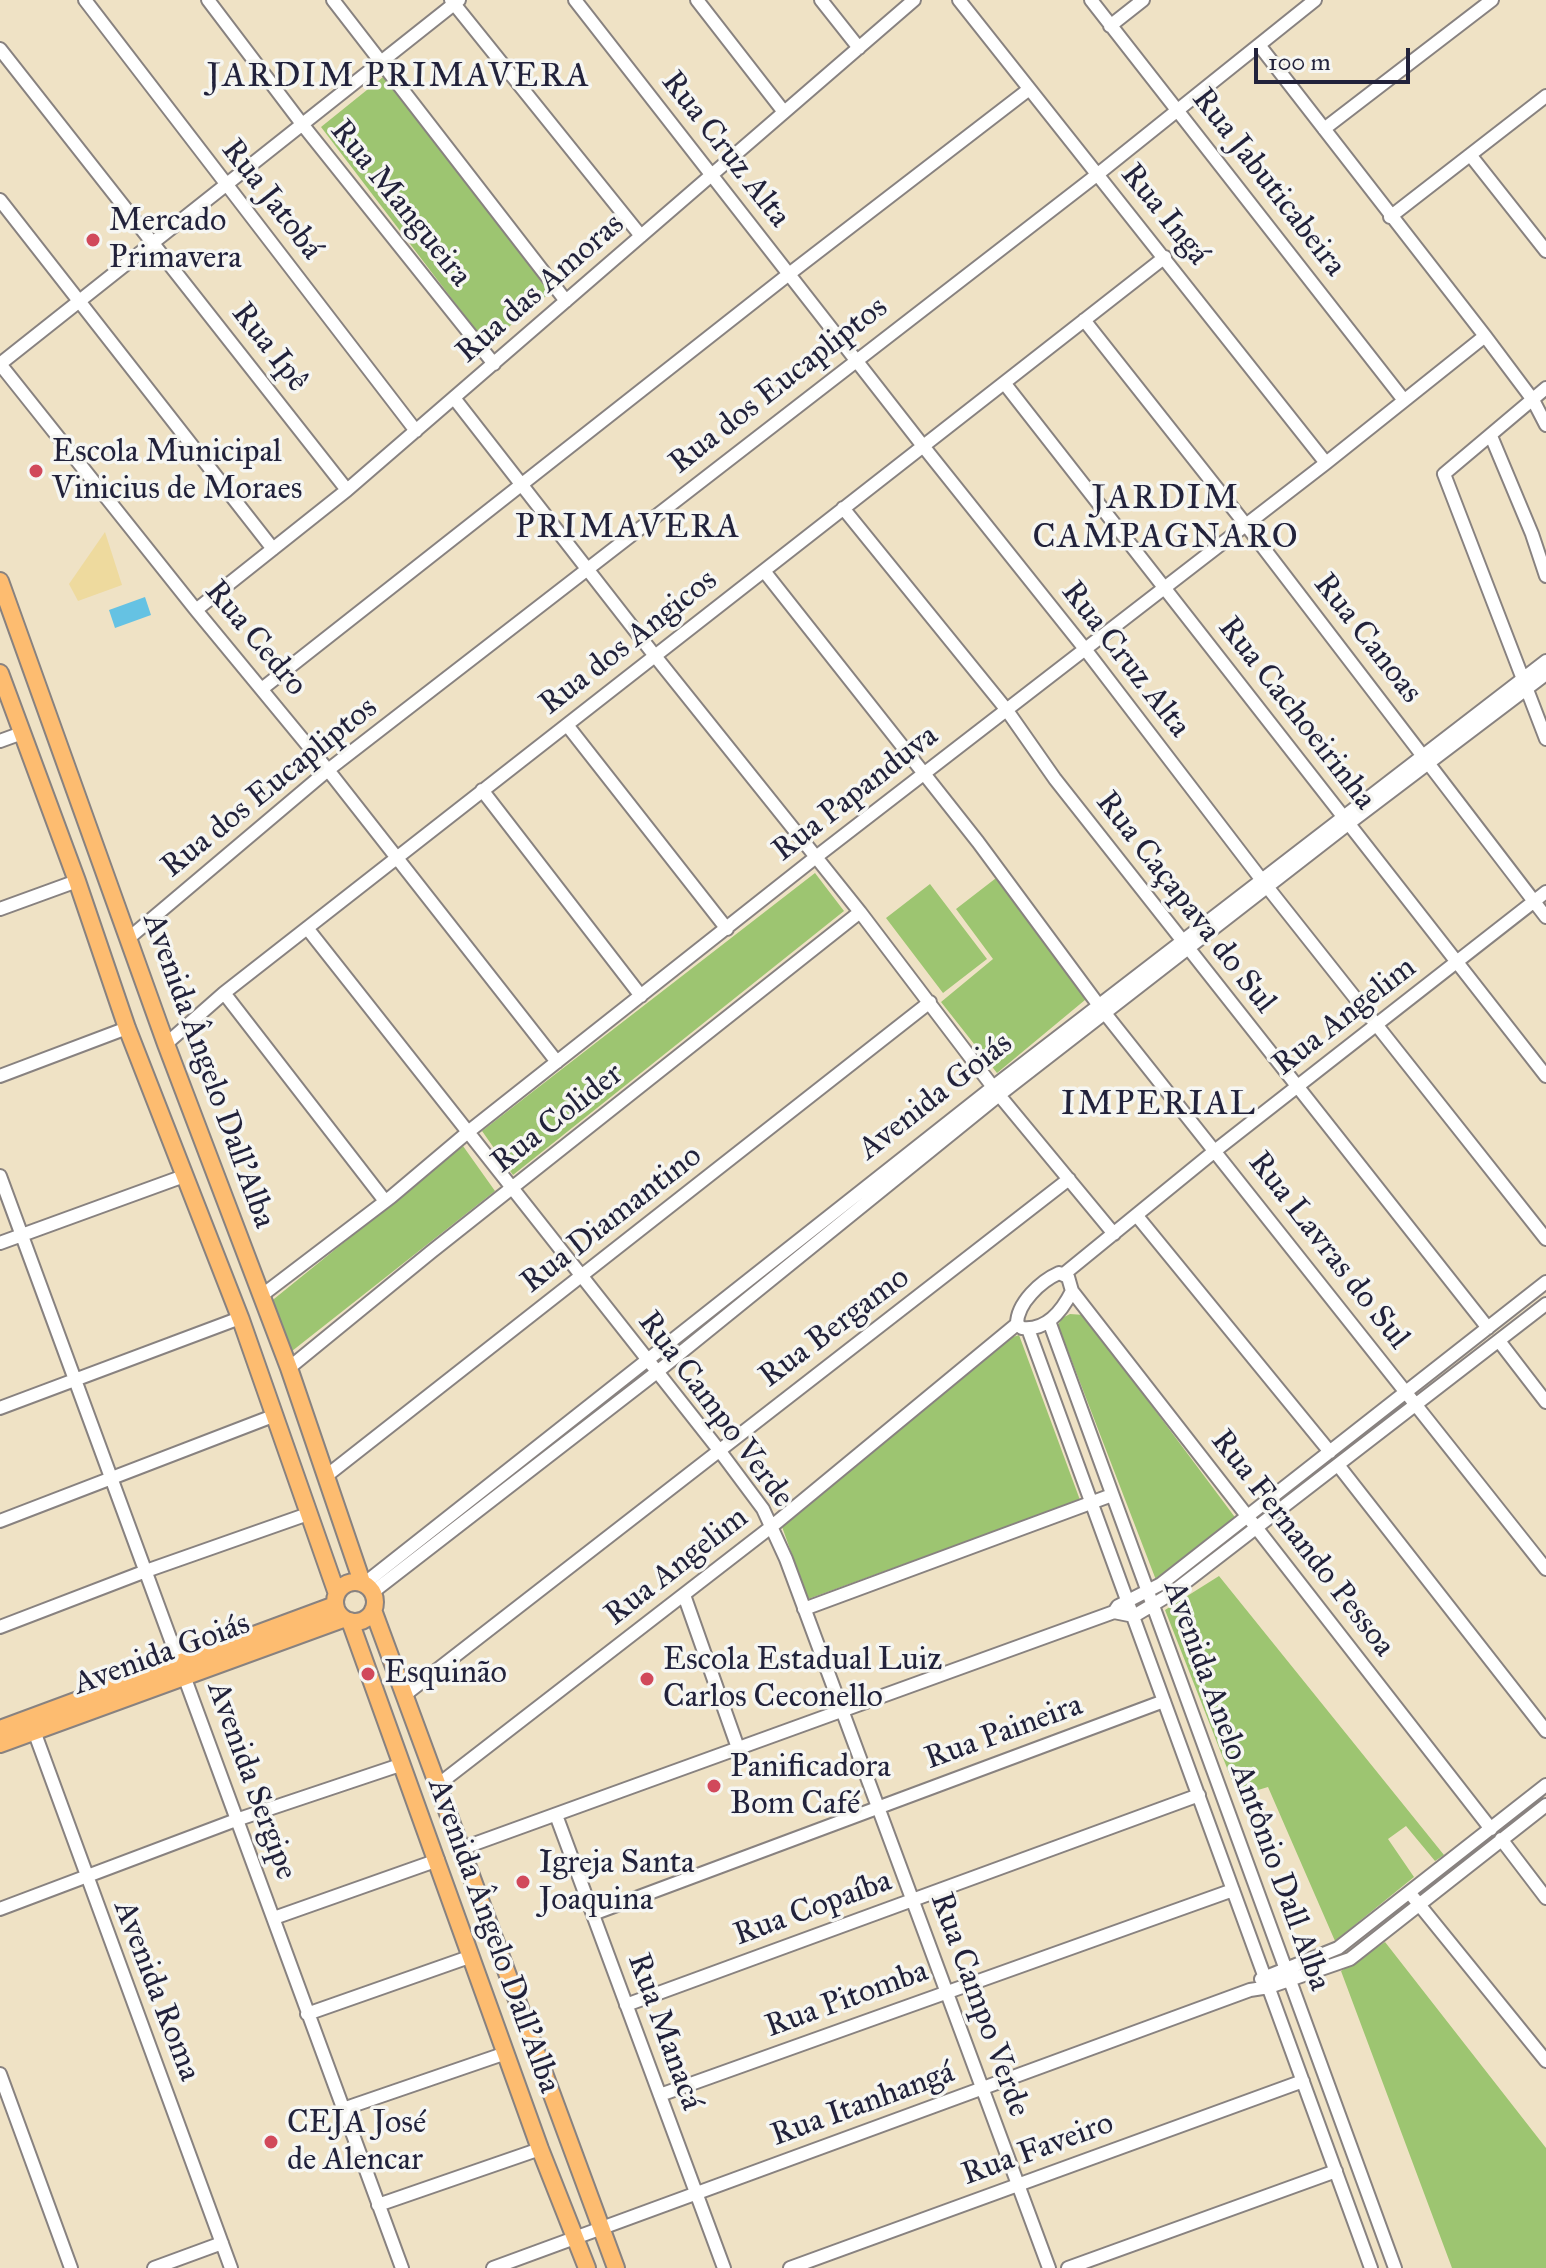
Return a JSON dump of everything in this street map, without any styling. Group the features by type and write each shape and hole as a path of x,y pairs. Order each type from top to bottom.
{"main road":[{"name":"Avenida Ângelo Dall'Alba","path":"0,581 166,1044 289,1368 373,1610 616,2268"},
{"name":"Avenida Ângelo Dall'Alba","path":"0,673 77,881 127,1028 240,1318 341,1609 438,1860 540,2149 587,2268"},
{"path":"63,843 72,833 83,831 92,835"},
{"path":"100,946 118,948 129,938"},
{"path":"257,1364 276,1374 289,1368"},
{"path":"367,1586 348,1582 341,1609 362,1621 373,1610"},
{"name":"Avenida Goiás","path":"0,1744 182,1669 341,1609"},
{"name":"Avenida Goiás","path":"0,1729 182,1669"},
{"path":"438,1860 456,1856 463,1848"}],"street":[{"name":"Rua Jatobá","path":"85,0 416,431"},
{"name":"Rua Mangueira","path":"208,0 302,124 494,364"},
{"path":"333,0 566,301"},
{"name":"Rua Cruz Alta","path":"575,0 1546,1239"},
{"path":"697,0 784,112"},
{"path":"821,0 859,48"},
{"name":"Rua das Amoras","path":"196,610 347,490 914,0"},
{"name":"Rua Ingá","path":"959,0 1326,463"},
{"name":"Rua Jabuticabeira","path":"1091,0 1403,399"},
{"path":"1110,26 1143,0"},
{"name":"Rua dos Eucapliptos","path":"129,938 328,770 1098,174 1315,0"},
{"path":"1324,129 1492,0"},
{"path":"0,364 455,1 641,236"},
{"path":"1259,45 1485,336 1533,400 1546,425"},
{"name":"Rua Ipê","path":"0,49 347,490"},
{"path":"263,688 1028,90"},
{"path":"1390,217 1546,96"},
{"path":"1471,156 1546,251"},
{"path":"0,200 273,549"},
{"name":"Rua dos Angicos","path":"166,1044 224,993 1165,257"},
{"name":"Rua Canoas","path":"1084,320 1246,525 1546,917"},
{"name":"Rua Papanduva","path":"261,1296 385,1201 816,857 1326,463 1485,336"},
{"name":"Rua Cedro","path":"0,364 196,610 263,688 557,1062"},
{"name":"Rua Cachoeirinha","path":"1005,384 1546,1076"},
{"path":"1546,388 1444,474 1546,739"},
{"path":"454,398 860,912 996,1091 1114,1234"},
{"path":"1491,436 1546,576"},
{"name":"Rua Caçapava do Sul","path":"843,508 1006,709 1055,779 1488,1328"},
{"name":"Rua Lavras do Sul","path":"764,571 924,774 1103,1010 1546,1569"},
{"name":"Avenida Goiás","path":"367,1586 647,1360 1526,683 1546,661"},
{"name":"Avenida Goiás","path":"1526,683 1546,674"},
{"path":"567,725 727,929"},
{"path":"0,741 22,733"},
{"path":"482,790 641,996"},
{"path":"0,909 77,881"},
{"name":"Rua Angelim","path":"439,1784 771,1527 1023,1326 1019,1309 1053,1276 1064,1274 1216,1150 1546,892"},
{"name":"Rua Colider","path":"289,1368 860,912"},
{"name":"Rua Campo Verde","path":"307,928 763,1509 804,1609 1049,2268"},
{"path":"224,993 385,1201"},
{"name":"Rua Diamantino","path":"325,1477 930,1002"},
{"path":"0,1076 127,1028"},
{"name":"Avenida Goiás","path":"367,1586 657,1372 996,1091"},
{"name":"Avenida Sergipe","path":"0,1176 402,2268"},
{"path":"0,1243 184,1176"},
{"name":"Rua Bergamo","path":"406,1694 1069,1179"},
{"path":"1137,1216 1330,1452"},
{"name":"Rua Fernando Pessoa","path":"1064,1274 1070,1280 1072,1291 1491,1829"},
{"path":"1114,1612 1118,1606 1161,1584 1546,1282"},
{"path":"1072,1291 1062,1311 1049,1321 1038,1328 1023,1326 1129,1601 1336,2171 1366,2266"},
{"path":"463,1848 1114,1612 1134,1616 1169,1595 1258,1529 1546,1304"},
{"path":"0,1408 240,1318"},
{"name":"Avenida Anelo Antônio Dall Alba","path":"1049,1321 1395,2268"},
{"path":"1499,1341 1546,1402"},
{"path":"0,1521 273,1416"},
{"path":"1338,1465 1546,1731"},
{"path":"804,1609 1112,1495"},
{"path":"0,1627 308,1514"},
{"path":"684,1595 738,1748"},
{"name":"Rua Paineira","path":"593,1914 1164,1701"},
{"name":"Avenida Roma","path":"34,1731 231,2268"},
{"path":"0,1909 236,1820 400,1765"},
{"name":"Rua Itanhangá","path":"493,2268 982,2090 1288,1974 1338,1948 1546,1785"},
{"name":"Rua Copaíba","path":"626,2005 1199,1795"},
{"name":"Rua Itanhangá","path":"1288,1974 1350,1959 1546,1805"},
{"name":"Rua Manacá","path":"556,1815 724,2268"},
{"path":"1501,1839 1546,1898"},
{"path":"274,1918 438,1860"},
{"name":"Rua Pitomba","path":"660,2095 1233,1890"},
{"path":"1408,1892 1546,2061"},
{"path":"307,2014 472,1956"},
{"path":"343,2109 506,2053"},
{"path":"0,2074 71,2268"},
{"name":"Rua Faveiro","path":"790,2268 1303,2081"},
{"path":"378,2205 540,2149"},
{"path":"1068,2268 1336,2171"},
{"path":"154,2268 222,2243"}],"green space":[{"path":"383,77 551,292 487,345 321,127"},
{"path":"815,873 844,911 513,1175 482,1131"},
{"path":"1000,875 1091,995 997,1073 941,1002 993,959 956,909"},
{"path":"930,884 987,959 943,993 886,918"},
{"path":"463,1146 495,1191 287,1355 269,1303"},
{"path":"1070,1314 1084,1315 1237,1520 1156,1580 1058,1325 1062,1318"},
{"path":"1019,1335 1080,1500 808,1599 781,1524"},
{"path":"1219,1576 1444,1855 1435,1861 1406,1826 1388,1839 1414,1877 1335,1941 1268,1787 1238,1796 1165,1610"},
{"path":"1385,1942 1546,2148 1546,2268 1452,2268 1341,1971"}],"sand":[{"path":"105,532 122,585 78,601 69,584"}],"water":[{"path":"145,597 151,615 115,628 109,610"}],"place":[{"name":"Mercado Primavera","path":"93,240"},
{"name":"Escola Municipal Vinicius de Moraes","path":"36,471"},
{"name":"Esquinão","path":"368,1674"},
{"name":"Escola Estadual Luiz Carlos Ceconello","path":"647,1679"},
{"name":"Panificadora Bom Café","path":"714,1786"},
{"name":"Igreja Santa Joaquina","path":"523,1882"},
{"name":"CEJA José de Alencar","path":"271,2142"}],"district":[{"name":"JARDIM PRIMAVERA","path":"399,78"},
{"name":"JARDIM CAMPAGNARO","path":"1166,520"},
{"name":"PRIMAVERA","path":"628,529"},
{"name":"IMPERIAL","path":"1159,1106"}]}
